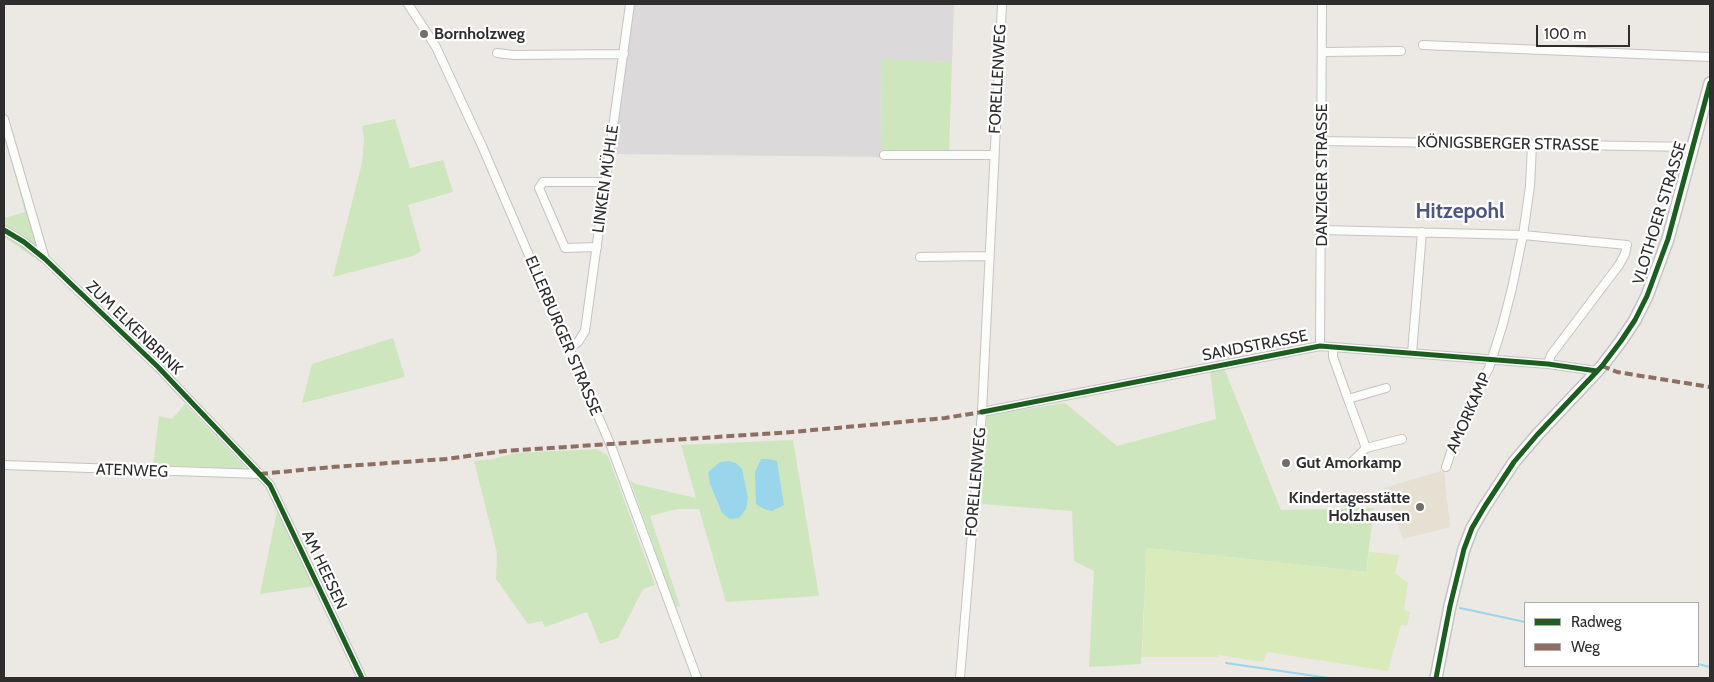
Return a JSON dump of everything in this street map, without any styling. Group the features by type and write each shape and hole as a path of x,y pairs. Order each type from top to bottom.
{"street":[{"name":"ELLERBURGER STRASSE","path":"408,4 443,59 569,348 632,500 697,678"},
{"name":"LINKEN MÜHLE","path":"569,348 578,342 584,331 630,4"},
{"name":"FORELLENWEG","path":"960,678 982,412 988,256 1002,4"},
{"name":"DANZIGER STRASSE","path":"1320,346 1322,4"},
{"path":"1423,45 1710,57"},
{"path":"1322,52 1401,51"},
{"path":"497,53 514,55 624,54"},
{"name":"VLOTHOER STRASSE","path":"1436,678 1450,606 1464,549 1472,528 1500,481 1514,462 1597,371 1621,341 1635,320 1647,296 1668,239 1710,83"},
{"path":"4,119 44,259"},
{"name":"KÖNIGSBERGER STRASSE","path":"1322,141 1694,147"},
{"name":"AMORKAMP","path":"1446,467 1474,393 1492,359 1512,288 1523,235 1530,186 1532,144"},
{"name":"FORELLENWEG","path":"884,155 994,155"},
{"path":"597,247 565,248 539,188 544,182 605,182"},
{"name":"ZUM ELKENBRINK","path":"4,230 24,242 44,259 158,367 260,474"},
{"path":"1322,230 1523,235 1627,245 1619,265 1551,355 1548,364"},
{"path":"1412,353 1422,232"},
{"path":"24,242 30,242 36,234"},
{"path":"920,257 988,256"},
{"name":"SANDSTRASSE","path":"982,412 1320,346 1548,364 1597,371"},
{"path":"1333,347 1333,357 1366,448"},
{"path":"1348,399 1386,388"},
{"path":"1352,462 1366,448 1402,439"},
{"name":"ATENWEG","path":"4,466 260,474"},
{"name":"AM HEESEN","path":"260,474 270,485 362,678"}],"shaded area":[{"path":"633,4 954,4 952,62 882,60 881,157 613,154"},
{"name":"Kindertagesstätte Holzhausen","path":"1444,470 1450,527 1403,539 1384,488"}],"green space":[{"path":"882,59 952,62 949,152 881,152"},
{"path":"4,111 44,252 33,257 4,237 4,218 25,212 4,134"},
{"path":"395,119 410,168 443,160 453,192 408,205 421,251 413,256 333,277 362,163 364,139 362,126"},
{"path":"393,338 405,377 302,403 312,364"},
{"path":"1224,368 1281,510 1374,508 1366,572 1147,548 1141,664 1089,667 1094,571 1074,561 1072,511 980,504 987,415 1065,403 1117,446 1216,419 1210,371"},
{"path":"185,404 245,467 244,469 153,465 159,416 172,419"},
{"path":"793,440 819,596 726,602 699,509 677,509 650,516 680,606 675,607 630,480 636,484 696,498 681,445","holes":["729,461 736,463 722,513 710,484 708,472 720,462"]},
{"path":"597,449 608,456 655,585 643,589 618,638 600,644 587,612 545,627 542,621 528,624 496,579 497,553 474,461 493,459 515,453"},
{"path":"277,511 280,511 315,586 260,594"},
{"path":"1147,548 1366,572 1369,552 1399,555 1395,573 1408,583 1404,610 1410,612 1407,626 1401,625 1388,671 1267,652 1263,662 1219,655 1218,657 1142,657"}],"water":[{"path":"761,459 777,461 784,505 772,511 756,504 755,472"},
{"path":"729,461 736,463 742,469 748,498 746,509 739,518 730,519 722,513 710,484 708,472 720,462"}],"waterway":[{"path":"1460,608 1524,622"},
{"path":"1226,663 1329,678"},
{"path":"1699,664 1710,667"}],"marked path":[{"path":"1602,366 1617,372 1710,387"},
{"path":"260,474 446,459 505,451 792,432 945,418 982,412"}],"cycle path":[{"path":"1436,678 1450,606 1464,549 1472,528 1514,462 1602,366 1621,341 1635,320 1647,296 1668,239 1710,83"},
{"path":"4,230 24,242 45,259 158,367 270,485 362,678"},
{"path":"982,412 1320,346 1548,364 1597,371"}],"place":[{"name":"Bornholzweg","path":"424,34"},
{"name":"Gut Amorkamp","path":"1286,463"},
{"name":"Kindertagesstätte Holzhausen","path":"1420,507"}],"district":[{"name":"Hitzepohl","path":"1460,212"}]}
